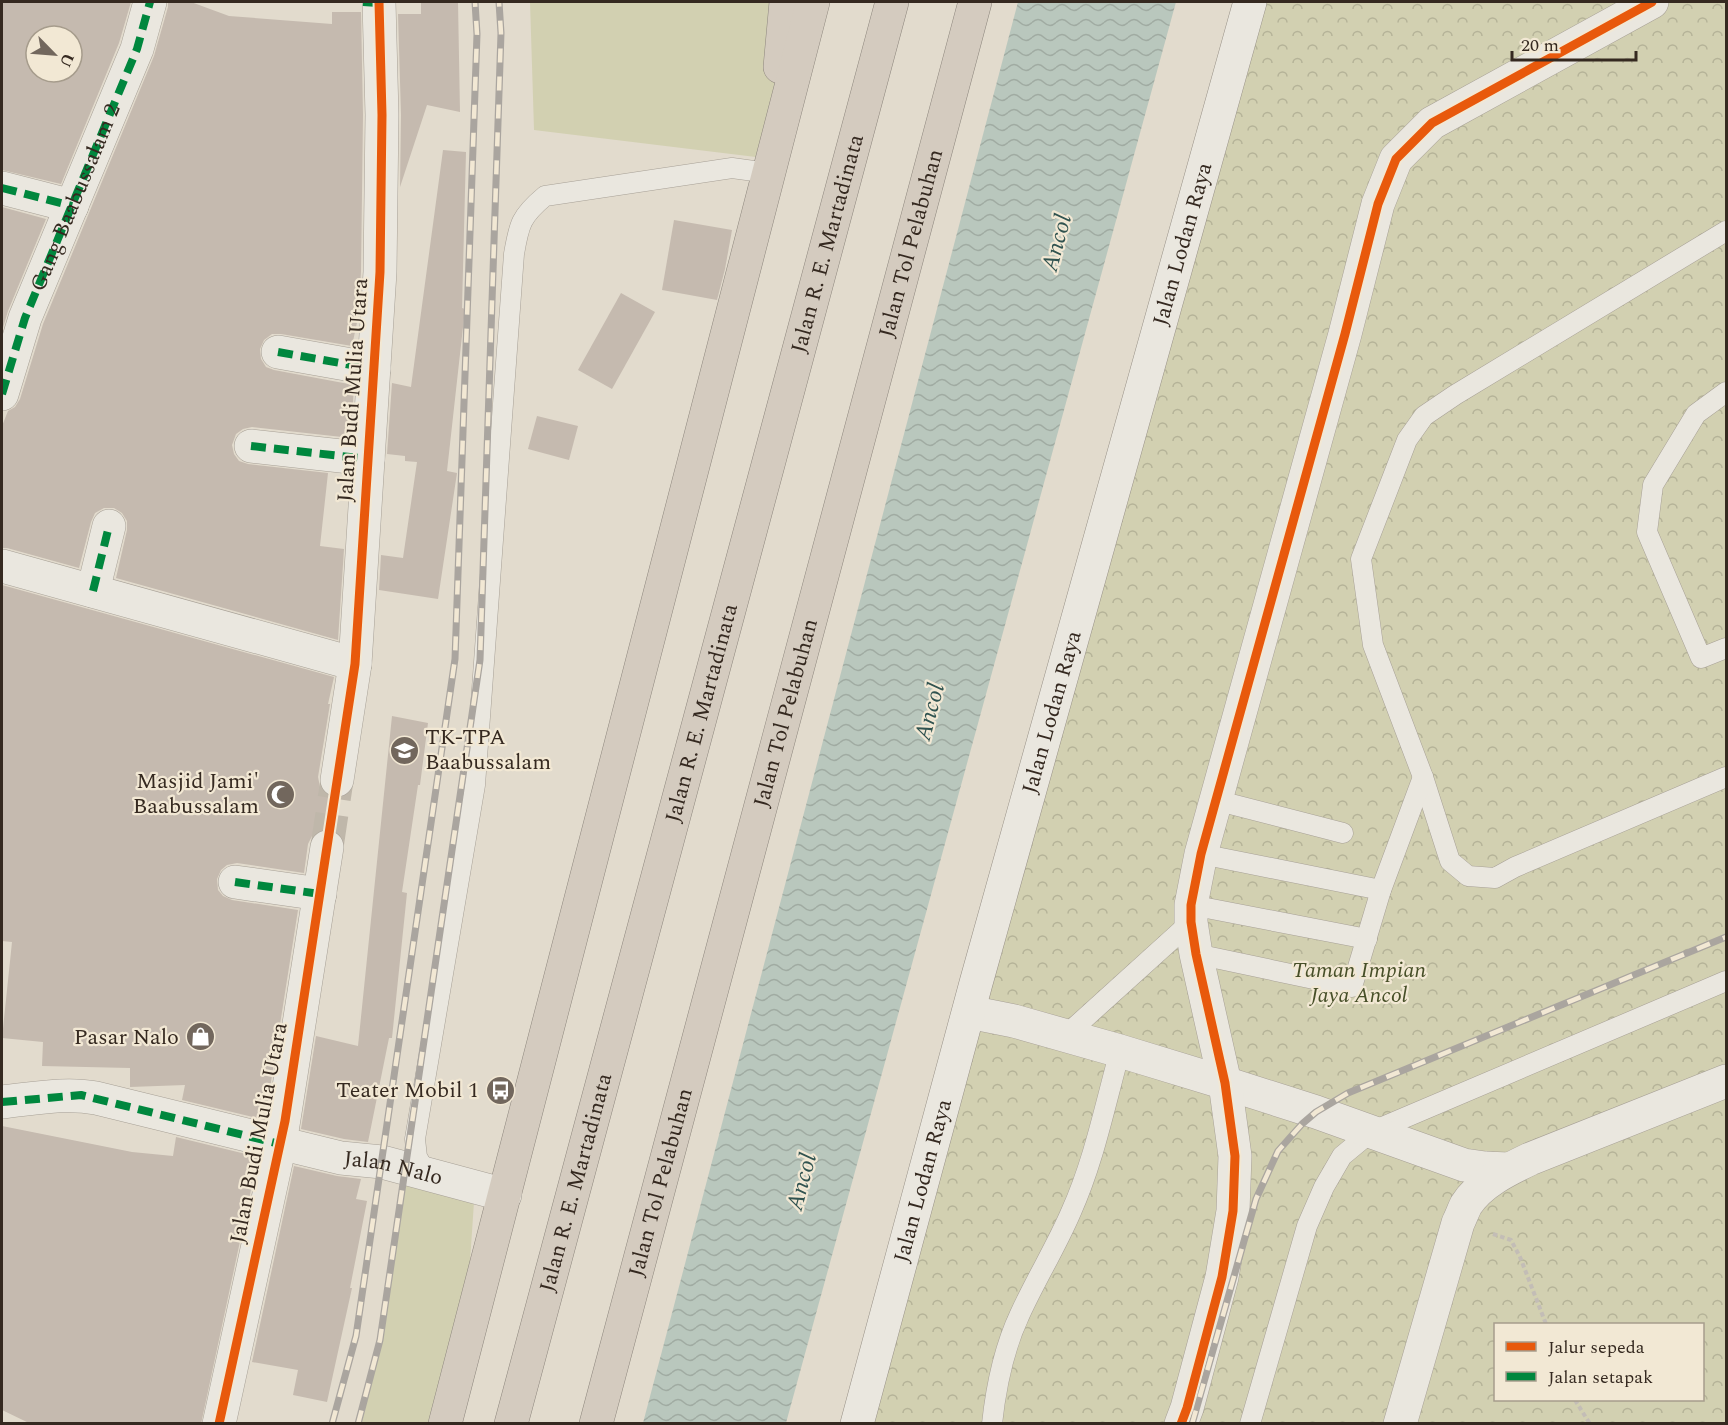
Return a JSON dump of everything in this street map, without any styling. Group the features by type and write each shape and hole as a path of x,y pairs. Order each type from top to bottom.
{"highway":[{"path":"770,166 786,2"},
{"path":"445,1424 813,2"},
{"path":"526,1424 895,2"},
{"name":"Jalan R. E. Martadinata","path":"511,1424 895,2"},
{"name":"Jalan Tol Pelabuhan","path":"596,1424 975,2"}],"street":[{"name":"Gang Baabussalam 2","path":"2,394 25,318 137,49 150,2"},
{"name":"Jalan Budi Mulia Utara","path":"337,780 355,664 380,272 382,115 374,2"},
{"name":"Jalan Lodan Raya","path":"857,1424 1250,2"},
{"path":"1181,1424 1222,1277 1233,1211 1235,1156 1225,1083 1196,954 1191,914 1201,854 1215,800 1345,334 1378,204 1396,159 1432,123 1652,2"},
{"path":"2,188 72,206"},
{"path":"278,352 374,369"},
{"path":"251,446 368,459"},
{"path":"93,591 109,526"},
{"path":"2,566 355,664"},
{"name":"Jalan Budi Mulia Utara","path":"219,1424 280,1144 327,847"},
{"path":"234,882 320,894"},
{"path":"969,1012 1120,1051 1225,1083 1316,1112 1464,1165 1508,1169"},
{"path":"1400,1424 1458,1222 1466,1205 1480,1190 1508,1169 1530,1159 1726,1081"},
{"name":"Jalan Nalo","path":"2,1102 81,1095 341,1158 382,1162 505,1195"}],"lane":[{"path":"427,1174 417,1157 416,1139 476,785 514,254 518,228 529,209 545,196 732,168 770,166"},
{"path":"1726,231 1424,416 1407,440 1361,559 1373,645 1424,777 1450,861 1468,876 1495,878 1515,867 1726,777"},
{"path":"1726,392 1696,414 1653,485 1647,532 1701,658 1726,648"},
{"path":"1196,954 1352,987 1381,890 1424,777"},
{"path":"1215,800 1343,833"},
{"path":"1201,854 1381,890"},
{"path":"1065,1036 1191,914 1366,939"},
{"path":"1250,1424 1307,1226 1324,1187 1342,1156 1371,1132 1726,981"},
{"path":"992,1424 995,1395 1007,1346 1019,1315 1071,1214 1089,1168 1120,1051"}],"path":[{"path":"1458,1222 1511,1240 1546,1323"},
{"path":"1576,1401 1590,1424"}],"green space":[{"path":"530,2 786,2 772,159 534,130"},
{"name":"Taman Impian Jaya Ancol","path":"1250,2 1726,2 1726,1423 859,1424"},
{"path":"405,1169 475,1187 464,1351 445,1423 358,1424 380,1340"}],"water":[{"name":"Ancol","path":"1018,2 1176,2 786,1423 643,1423"}],"building":[{"path":"2,2 131,2 119,43 61,184 2,170"},
{"path":"168,2 191,2 229,16 332,24 332,12 361,12 363,115 361,271 359,313 352,346 272,334 264,340 260,349 261,359 266,367 354,385 351,438 252,427 236,434 232,445 239,461 248,464 328,473 320,546 344,549 338,640 116,578 127,521 122,513 114,508 104,508 95,513 79,568 2,548 2,426 8,411 15,407 20,399 43,324 154,56"},
{"path":"421,2 458,2 460,112 427,105 400,187 401,115 398,14 421,14"},
{"path":"443,150 466,152 462,308 465,309 447,471 457,473 438,599 379,590 381,555 403,558 417,462 405,461 405,456 387,454 392,383 411,387"},
{"path":"2,207 46,219 2,331"},
{"path":"674,220 732,230 717,300 662,290"},
{"path":"621,293 655,312 612,389 578,370"},
{"path":"537,416 578,426 569,460 528,449"},
{"path":"2,585 334,677 318,777 320,787 330,797 325,829 312,836 308,844 304,873 237,863 227,865 221,870 217,879 218,890 223,896 232,900 298,910 265,1120 182,1100 185,1085 130,1087 130,1068 42,1066 43,1042 2,1038 12,942 2,941"},
{"path":"392,716 428,723 402,892 407,893 392,1038 389,1038 368,1142 301,1129 316,1036 358,1046"},
{"path":"2,1126 132,1152 173,1156 176,1137 258,1157 201,1424 31,1424 2,1410"},
{"path":"294,1166 361,1179 356,1199 367,1201 350,1288 352,1288 327,1402 293,1395 298,1370 252,1362"}],"tunnel":[{"path":"327,847 337,780"}],"railway":[{"path":"332,1424 356,1336 455,659 477,34 475,2"},
{"path":"358,1424 380,1340 480,660 501,33 499,2"},
{"path":"1192,1424 1256,1199 1278,1151 1302,1124 1316,1112 1348,1093 1726,937"}],"marked path":[{"path":"2,394 25,318 137,49 150,2"},
{"path":"363,2 379,3"},
{"path":"2,188 72,206"},
{"path":"278,352 374,369"},
{"path":"251,446 368,459"},
{"path":"93,591 109,526"},
{"path":"235,882 320,894"},
{"path":"2,1102 81,1095 280,1144"}],"cycle path":[{"path":"219,1424 285,1121 355,664 380,272 382,115 379,2"},
{"path":"1181,1424 1222,1277 1233,1211 1235,1156 1225,1083 1196,954 1191,905 1201,854 1345,334 1378,204 1396,159 1432,123 1652,2"}],"place":[{"name":"TK-TPA Baabussalam","path":"404,750"},
{"name":"Masjid Jami' Baabussalam","path":"280,794"},
{"name":"Pasar Nalo","path":"200,1037"},
{"name":"Teater Mobil 1","path":"500,1090"}]}
